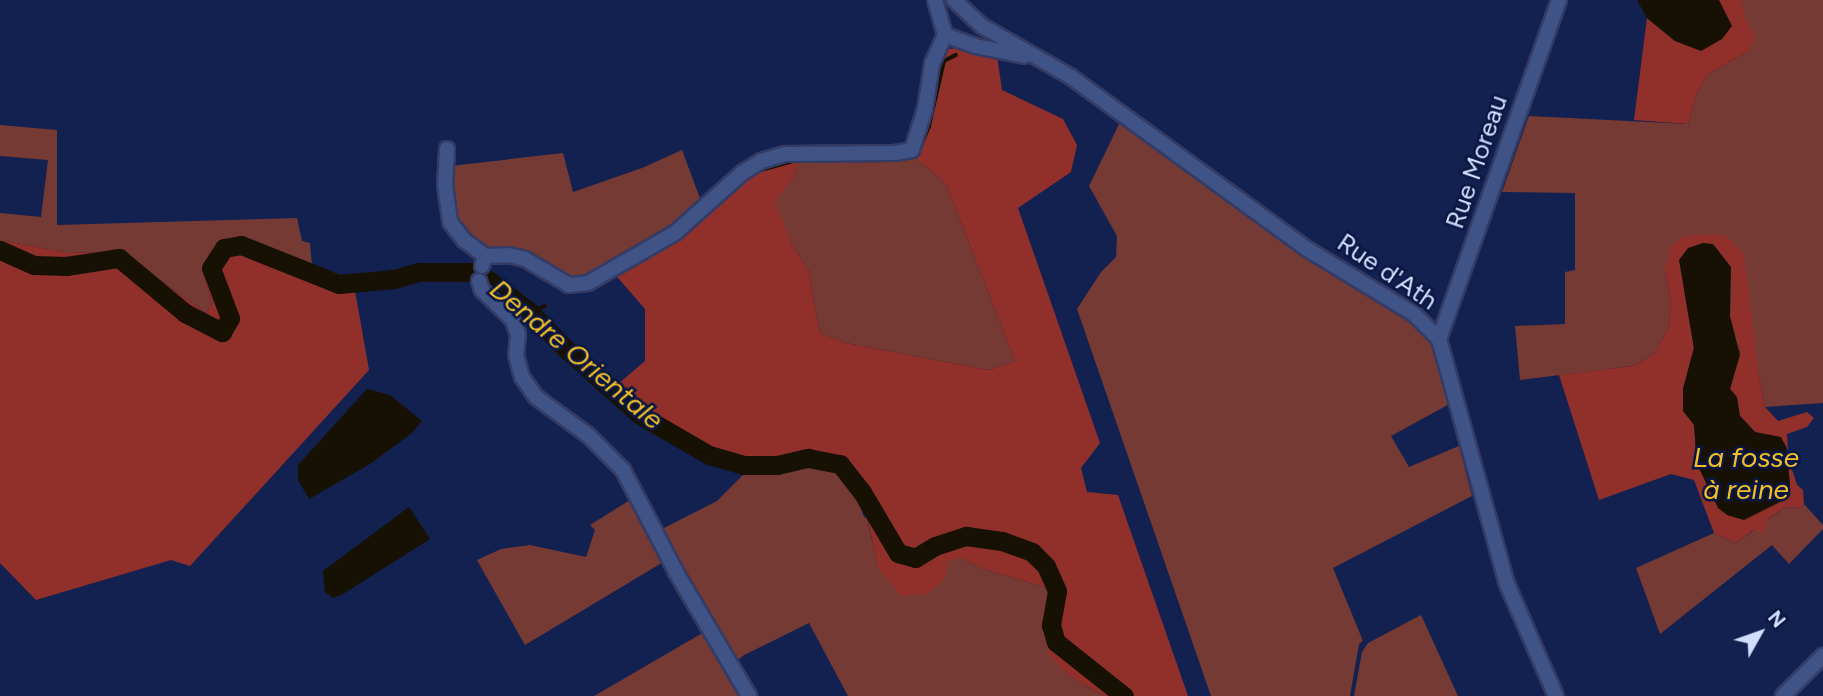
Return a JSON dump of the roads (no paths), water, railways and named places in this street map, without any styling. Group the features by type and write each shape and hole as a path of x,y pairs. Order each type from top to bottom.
{"street":[{"path":"447,149 445,185 450,222 483,261 509,255 525,259 569,285 588,284 675,233 742,173 761,161 786,154 895,153 912,150 925,109 932,64 945,34 935,0"},
{"name":"Rue d'Ath","path":"954,0 982,26 1071,77 1309,250 1414,314 1438,339 1507,584 1556,696"},
{"name":"Rue Moreau","path":"1438,339 1465,271 1559,0"},
{"name":"Rue d'Ath","path":"945,34 975,46 1032,57"},
{"path":"478,281 482,290 512,319 518,334 516,355 522,377 534,394 588,435 623,470 676,572 749,696"},
{"path":"1783,696 1823,656"}],"water":[{"path":"1637,0 1719,0 1732,26 1722,39 1701,51 1675,41 1647,18"},
{"name":"La fosse à reine","path":"1703,243 1713,244 1731,267 1730,316 1740,355 1730,389 1737,397 1740,416 1755,432 1781,437 1786,448 1790,485 1788,498 1744,520 1727,515 1718,508 1697,464 1694,425 1683,411 1683,389 1694,348 1679,260 1688,248"},
{"path":"367,389 390,395 422,421 412,433 370,464 309,499 298,480 298,465"},
{"path":"409,507 430,539 343,594 333,598 325,592 323,571"}],"waterway":[{"path":"919,150 929,126 944,61 956,55"},
{"path":"754,172 797,160"},
{"name":"Dendre Orientale","path":"0,250 34,265 66,266 119,258 185,313 222,332 230,318 211,268 224,248 241,245 339,284 394,279 419,272 478,272 530,312 566,349 640,415 709,455 743,465 777,465 808,458 840,464 862,492 898,553 915,558 935,546 966,536 1002,541 1032,552 1046,566 1057,591 1051,625 1056,642 1124,696"},
{"path":"603,282 659,250"},
{"path":"530,312 545,306"}]}
